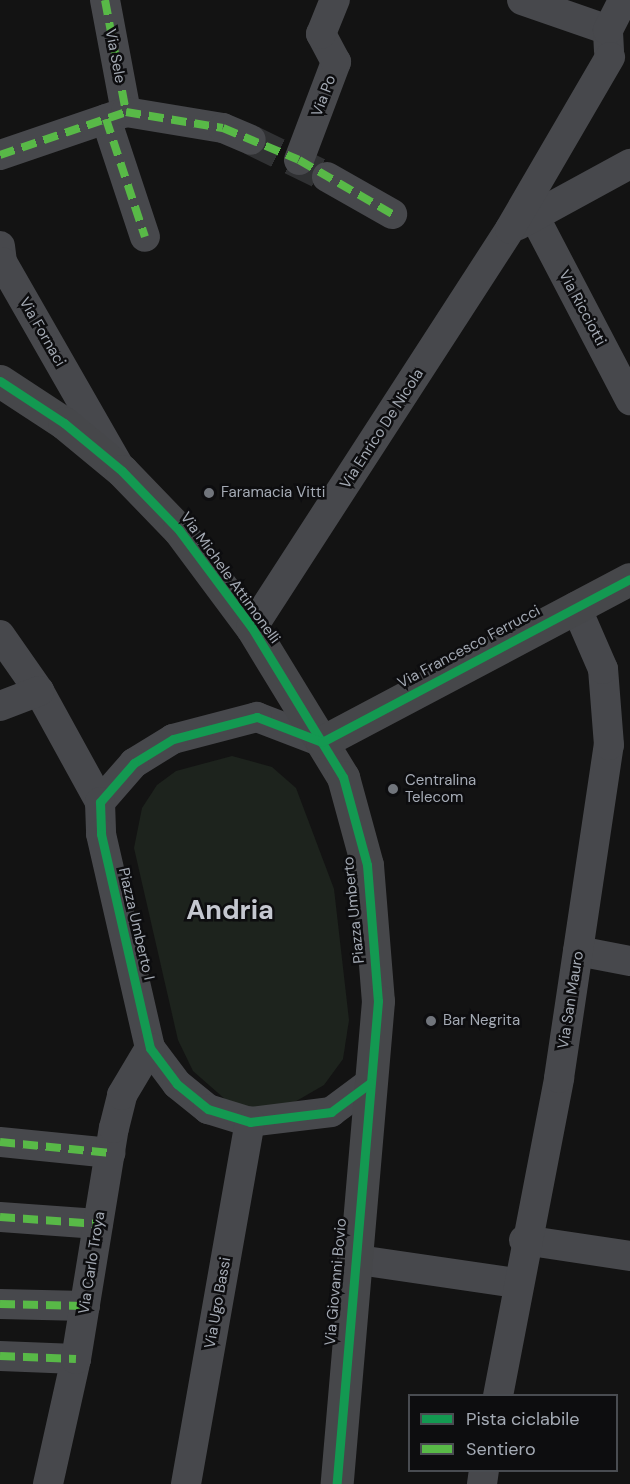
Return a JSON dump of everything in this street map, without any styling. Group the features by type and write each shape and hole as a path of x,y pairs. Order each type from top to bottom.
{"street":[{"name":"Via Sele","path":"105,0 116,116 145,237"},
{"name":"Via Po","path":"299,160 336,62 321,34 335,0"},
{"path":"522,0 616,52"},
{"name":"Via Enrico De Nicola","path":"252,628 522,222 616,52 623,0"},
{"path":"0,155 116,116 223,128 251,140"},
{"path":"522,222 630,164"},
{"path":"327,177 392,214"},
{"name":"Via Ricciotti","path":"522,222 630,400"},
{"name":"Via Fornaci","path":"0,246 2,262 122,471"},
{"name":"Via Michele Attimonelli","path":"0,381 64,423 122,471 178,530 252,628 322,742"},
{"name":"Via Francesco Ferrucci","path":"322,742 630,579"},
{"name":"Via San Mauro","path":"498,1394 524,1240 559,1078 578,951 620,746 603,669 576,607"},
{"path":"0,635 39,691 100,802 134,763 191,731 257,717 322,742"},
{"path":"0,706 39,691"},
{"name":"Piazza Umberto","path":"322,742 343,777 367,865 378,1001 370,1083"},
{"name":"Piazza Umberto I","path":"100,802 101,834 150,1047 177,1084 208,1109 250,1122 331,1112 370,1083"},
{"path":"578,951 630,961"},
{"name":"Via Carlo Troya","path":"48,1484 76,1359 122,1095 150,1047"},
{"name":"Via Giovanni Bovio","path":"337,1484 352,1259 370,1083"},
{"name":"Via Ugo Bassi","path":"186,1484 250,1122"},
{"path":"0,1142 110,1154"},
{"path":"0,1217 98,1224"},
{"path":"524,1240 630,1256"},
{"path":"352,1259 517,1283"},
{"path":"0,1304 85,1306"},
{"path":"0,1356 76,1359"}],"shaded area":[{"path":"232,756 272,767 296,788 334,889 349,1020 343,1059 324,1085 286,1107 260,1110 226,1100 193,1071 178,1040 134,848 142,808 157,785 176,771"}],"tunnel":[{"path":"251,140 327,177"}],"marked path":[{"path":"105,0 126,112"},
{"path":"0,155 126,112 223,128 299,160 392,214"},
{"path":"106,119 145,237"},
{"path":"0,1142 110,1153"},
{"path":"0,1217 98,1224"},
{"path":"0,1304 85,1306"},
{"path":"0,1356 76,1359"}],"cycle path":[{"path":"0,381 64,423 122,471 179,530 252,628 343,777 367,865 378,1001 337,1484"},
{"path":"322,742 630,579"},
{"path":"322,742 257,717 173,739 134,763 100,802 101,834 150,1048 177,1084 208,1109 250,1122 331,1112 370,1083"}],"place":[{"name":"Faramacia Vitti","path":"209,493"},
{"name":"Centralina Telecom","path":"393,789"},
{"name":"Bar Negrita","path":"431,1021"}],"district":[{"name":"Andria","path":"230,910"}]}
